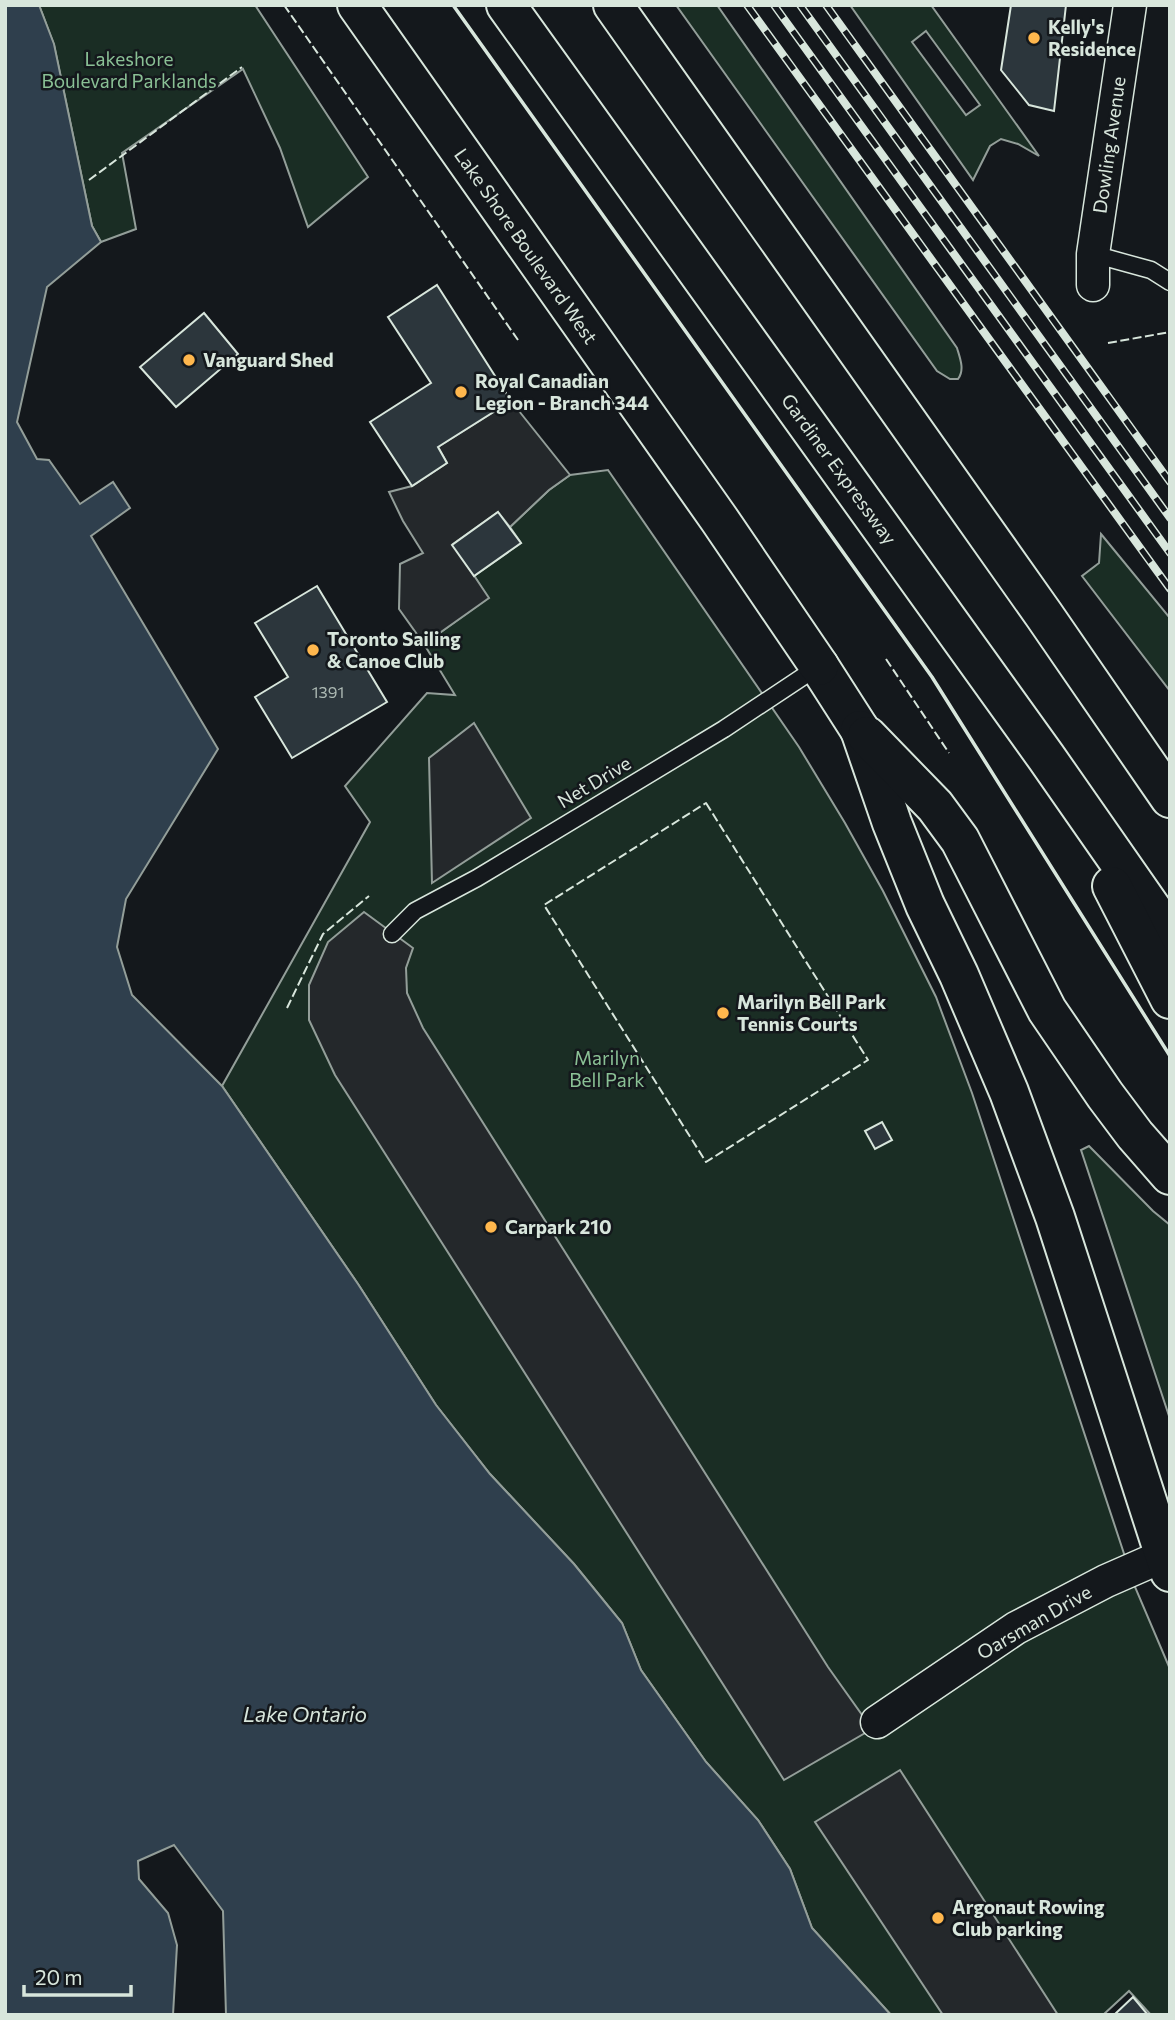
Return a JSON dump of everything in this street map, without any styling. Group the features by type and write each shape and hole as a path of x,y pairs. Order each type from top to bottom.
{"main road":[{"name":"Lake Shore Boulevard West","path":"357,5 711,508 860,730"},
{"name":"Gardiner Expressway","path":"506,5 1046,757 1170,935"},
{"path":"613,5 1170,798"},
{"path":"860,730 935,806 960,840 1048,1010 1120,1115 1170,1175"},
{"path":"860,730 891,822 925,905 974,1007 1014,1105 1055,1217 1166,1564"},
{"path":"1046,757 1170,999"},
{"path":"1144,759 1170,786"}],"street":[{"name":"Dowling Avenue","path":"1093,270 1130,5"},
{"name":"Oarsman Drive","path":"877,1722 1016,1628 1106,1581 1166,1564"}],"lane":[{"path":"1093,270 1151,270 1170,282"},
{"name":"Net Drive","path":"392,934 415,911 477,878 724,729 819,666"}],"green space":[{"name":"Lakeshore Boulevard Parklands","path":"39,5 255,5 368,177 308,227 280,148 243,69 122,153 136,229 101,242 92,226 54,45"},
{"path":"676,5 717,5 957,348 962,368 958,379 950,379 937,371"},
{"path":"850,5 931,5 1039,156 1018,144 1001,139 990,146 973,180","holes":["926,31 980,105 966,115 912,42"]},
{"name":"Marilyn Bell Park","path":"608,470 799,747 845,823 883,891 936,997 972,1093 1135,1587 1170,1669 1170,2015 1151,2015 1129,1991 1103,2015 891,2015 812,1928 790,1869 758,1820 706,1762 641,1670 622,1623 574,1564 490,1474 436,1405 358,1284 222,1086 370,822 345,786 427,693 455,695 424,644 488,598 474,576 521,543 510,527 549,490 570,475"},
{"path":"1101,534 1170,618 1170,691 1082,576 1099,563"},
{"path":"1089,1146 1170,1225 1170,1419 1081,1150"}],"shaded area":[{"path":"511,401 570,475 549,490 510,527 498,512 453,544 489,598 424,644 399,609 400,564 423,553 389,492 412,486 447,463 438,447"},
{"path":"474,723 531,818 432,883 429,758"},
{"name":"Carpark 210","path":"364,912 413,948 406,968 407,993 423,1028 828,1667 872,1729 784,1780 335,1075 309,1020 309,985 328,942"},
{"name":"Argonaut Rowing Club parking","path":"900,1770 1058,2015 943,2015 815,1822"}],"water":[{"name":"Lake Ontario","path":"5,5 39,5 54,44 92,226 101,242 47,287 17,422 37,459 49,460 80,504 113,482 130,508 91,536 218,749 126,899 117,947 132,995 222,1086 358,1284 436,1405 490,1474 574,1564 622,1623 641,1670 706,1762 758,1820 790,1869 812,1928 891,2015 5,2015"}],"pier":[{"path":"174,1845 223,1911 226,2015 173,2015 177,1945 168,1913 139,1879 138,1861"}],"building":[{"name":"Kelly's Residence","path":"1011,5 1066,5 1054,111 1029,105 1001,70"},
{"name":"Royal Canadian Legion - Branch 344","path":"437,285 511,401 438,447 447,463 412,486 370,422 431,383 388,317"},
{"name":"Vanguard Shed","path":"204,313 238,354 176,407 140,367"},
{"path":"498,512 521,543 474,576 452,545"},
{"name":"Toronto Sailing & Canoe Club","path":"317,586 387,702 292,758 255,697 288,677 255,623"},
{"path":"882,1122 892,1140 875,1149 865,1131"},
{"path":"1133,1997 1148,2015 1114,2015"}],"railway":[{"path":"747,5 1170,589"},
{"path":"774,5 1170,553"},
{"path":"800,5 1170,518"},
{"path":"826,5 1170,482"}],"fence":[{"path":"284,5 518,340"},
{"path":"89,180 242,67"},
{"path":"1108,343 1170,332"},
{"path":"886,659 949,753"},
{"path":"706,803 868,1060 706,1162 544,905 706,803"},
{"path":"287,1008 323,934 369,896"}],"wall":[{"path":"453,5 932,677 1170,1056"}],"place":[{"name":"Kelly's Residence","path":"1034,38"},
{"name":"Vanguard Shed","path":"189,360"},
{"name":"Royal Canadian Legion - Branch 344","path":"461,392"},
{"name":"Toronto Sailing & Canoe Club","path":"313,650"},
{"name":"Marilyn Bell Park Tennis Courts","path":"723,1013"},
{"name":"Carpark 210","path":"491,1227"},
{"name":"Argonaut Rowing Club parking","path":"938,1918"}]}
